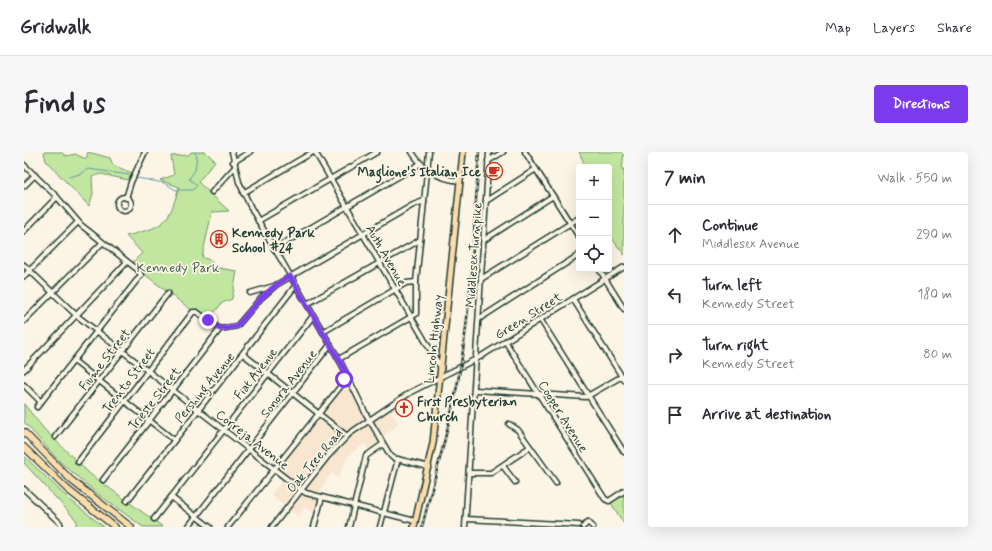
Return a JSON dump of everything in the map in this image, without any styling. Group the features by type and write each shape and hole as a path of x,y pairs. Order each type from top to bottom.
{"highway":[{"path":"24,432 71,480 131,527"},
{"path":"24,447 75,496 115,527"},
{"path":"24,452 32,456"}],"main road":[{"name":"Lincoln Highway","path":"415,524 429,467 441,368 463,152"}],"street":[{"path":"126,198 131,182 145,152"},
{"path":"232,152 243,192 258,221 339,360 369,420 390,456 429,467"},
{"path":"234,162 250,152"},
{"path":"243,192 314,152"},
{"name":"Auth Avenue","path":"314,152 441,368"},
{"path":"258,221 377,152"},
{"path":"412,152 420,164 428,171 446,180 460,182"},
{"path":"339,360 417,313 416,282 429,152"},
{"name":"Middlesex Turnpike","path":"465,527 475,390 489,152"},
{"path":"488,161 503,152"},
{"path":"525,152 578,236"},
{"path":"274,249 420,164"},
{"path":"24,165 57,197 78,222 102,243 140,272 139,278 37,408"},
{"path":"212,192 235,167"},
{"path":"486,201 536,169"},
{"path":"24,186 35,175"},
{"path":"484,240 553,196"},
{"path":"24,231 57,197"},
{"path":"220,329 239,325 261,298 276,285 290,276 413,205 424,201"},
{"path":"481,279 576,220"},
{"path":"24,276 78,222"},
{"path":"306,304 420,240"},
{"path":"24,321 102,243"},
{"path":"479,318 576,257"},
{"path":"24,370 128,262"},
{"name":"Correja Avenue","path":"24,265 76,315 199,409 301,490 384,513 415,524"},
{"name":"Green Street","path":"440,376 476,359 624,267"},
{"path":"601,272 624,309"},
{"path":"323,332 408,282 416,282"},
{"path":"250,293 276,285"},
{"name":"Pershing Avenue","path":"127,501 296,285"},
{"name":"Fiume Street","path":"55,437 168,293"},
{"path":"475,390 589,397 623,377 573,299"},
{"name":"Trento Street","path":"78,462 195,311 220,329"},
{"name":"Fiat Avenue","path":"154,519 314,316"},
{"path":"540,319 624,452"},
{"name":"Trieste Street","path":"103,480 220,329"},
{"name":"Cooper Avenue","path":"505,341 607,501 624,491"},
{"name":"Sonora Avenue","path":"188,527 330,345"},
{"path":"243,354 347,436"},
{"path":"74,361 174,440"},
{"name":"Oak Tree Road","path":"272,527 328,456 347,436 369,420 440,376"},
{"path":"228,527 317,413 348,377"},
{"path":"24,384 41,402"},
{"path":"509,424 517,428 556,483"},
{"path":"349,527 366,456 383,444"},
{"path":"469,473 486,475 503,466 530,447"},
{"path":"380,527 398,459"},
{"path":"503,466 515,482"},
{"path":"24,489 60,523 61,527"},
{"path":"171,497 210,527"},
{"path":"314,527 322,497"},
{"path":"466,519 581,526 588,522 593,527"}],"shaded area":[{"path":"347,377 369,419 388,407 398,423 394,427 395,428 384,435 380,443 370,450 365,444 350,454 338,478 332,473 323,485 315,513 305,508 298,517 271,494 285,477 274,469"}],"green space":[{"path":"44,152 61,152 66,156 75,154 86,159 88,152 110,158 113,165 132,173 128,180 101,174 92,177 93,194 89,206 46,161"},
{"name":"Kennedy Park","path":"191,152 206,152 215,161 198,182 229,211 212,212 202,257 212,261 212,267 237,271 232,299 222,303 207,322 131,264 142,253 126,236 149,230 163,222 167,217 179,187 160,180 174,175 171,156 189,155"},
{"path":"579,152 624,152 622,170 624,169 624,255 612,238 612,164 585,164"},
{"path":"24,404 44,429 90,474 163,527 143,527 95,492 58,460 24,422"},
{"path":"24,456 69,499 104,527 75,527 77,521 24,463"},
{"path":"624,495 624,524 611,503"}],"waterway":[{"path":"137,178 164,183 176,190 193,190 197,185 189,179 195,170 197,156 194,152"},
{"path":"69,177 80,174 88,169 130,175"}],"railway":[{"path":"422,527 447,429 460,370 470,289 479,152"}],"place":[{"name":"Maglione's Italian Ice","path":"494,171"},
{"name":"Kennedy Park School #24","path":"219,239"},
{"name":"First Presbyterian Church","path":"404,408"}],"route":[{"path":"208,320 220,329 239,325 261,298 276,285 290,276 346,372 348,377 344,379"}]}
